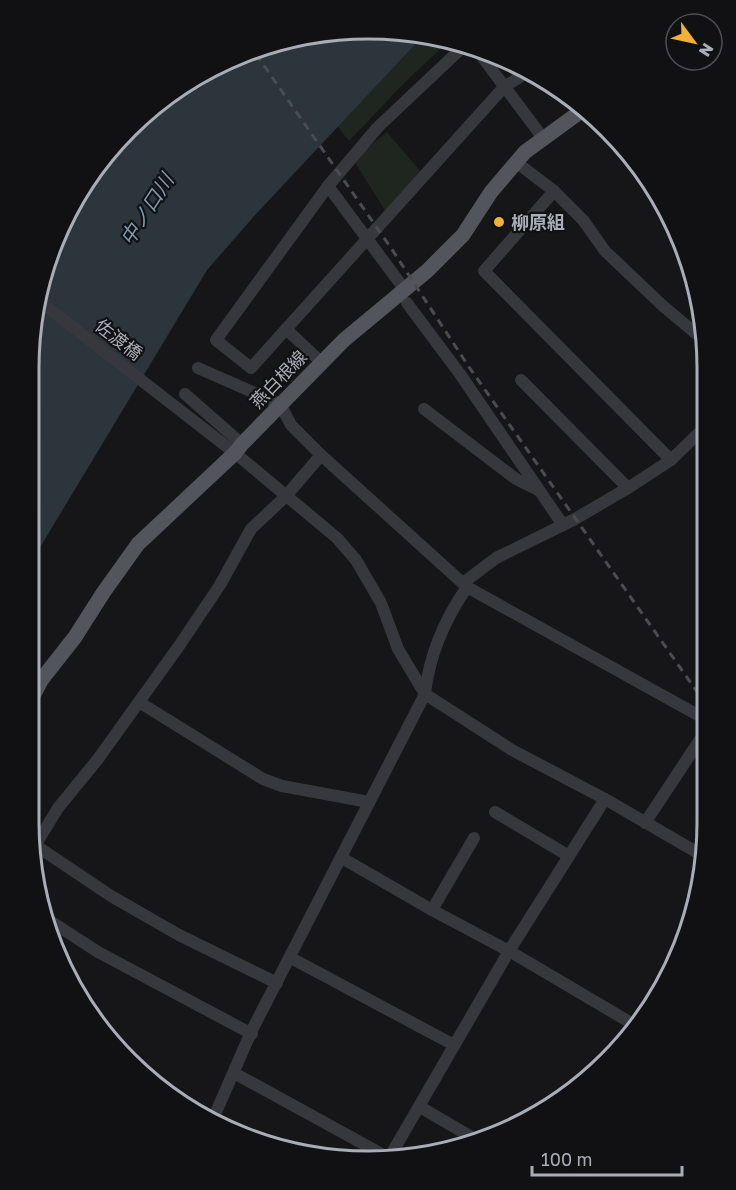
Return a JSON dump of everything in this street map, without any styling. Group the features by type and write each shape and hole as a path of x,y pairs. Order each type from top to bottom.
{"main road":[{"name":"燕白根線","path":"39,685 75,637 138,544 239,448 344,340 406,297 463,235 491,192 525,152 577,114"}],"street":[{"path":"458,51 378,127 328,186 216,340 251,368 504,87 521,77"},
{"path":"484,60 543,138"},
{"path":"516,162 554,190 583,220 605,251 695,333"},
{"path":"328,186 367,239 563,525"},
{"path":"554,190 484,271 671,460"},
{"name":"佐渡橋","path":"45,305 177,407 239,448"},
{"path":"286,329 321,362"},
{"path":"198,368 280,404 291,424 321,455 465,585 697,715"},
{"path":"521,380 628,488"},
{"path":"186,394 286,496 336,538 356,561 381,603 398,649 425,694 512,750 695,851"},
{"path":"424,409 516,479 539,490"},
{"path":"215,1114 277,983 425,694 428,670 465,585 496,558 563,525 628,488 671,460 697,435"},
{"path":"40,838 58,808 98,759 220,585 252,529 286,496 321,455"},
{"path":"139,702 263,779 282,786 369,802"},
{"path":"645,823 697,744"},
{"path":"394,1150 508,951 604,799"},
{"path":"495,812 569,856"},
{"path":"432,910 474,838"},
{"path":"41,851 111,896 179,935 277,983"},
{"path":"342,858 629,1022"},
{"path":"55,924 98,952 252,1034"},
{"path":"291,958 454,1045"},
{"path":"234,1073 376,1151"},
{"path":"420,1107 469,1135"}],"shaded area":[{"path":"407,42 442,47 406,81 349,141 333,121"},
{"path":"387,132 421,172 386,212 353,159"}],"water":[{"name":"中ノ口川","path":"368,39 417,43 256,214 207,270 39,549 40,346 45,304 56,262 83,203 107,168 135,135 151,121 200,85 197,90 208,81 242,64 304,45"}],"railway":[{"path":"258,57 391,248 469,367 697,692"}],"place":[{"name":"柳原組","path":"499,222"}]}
